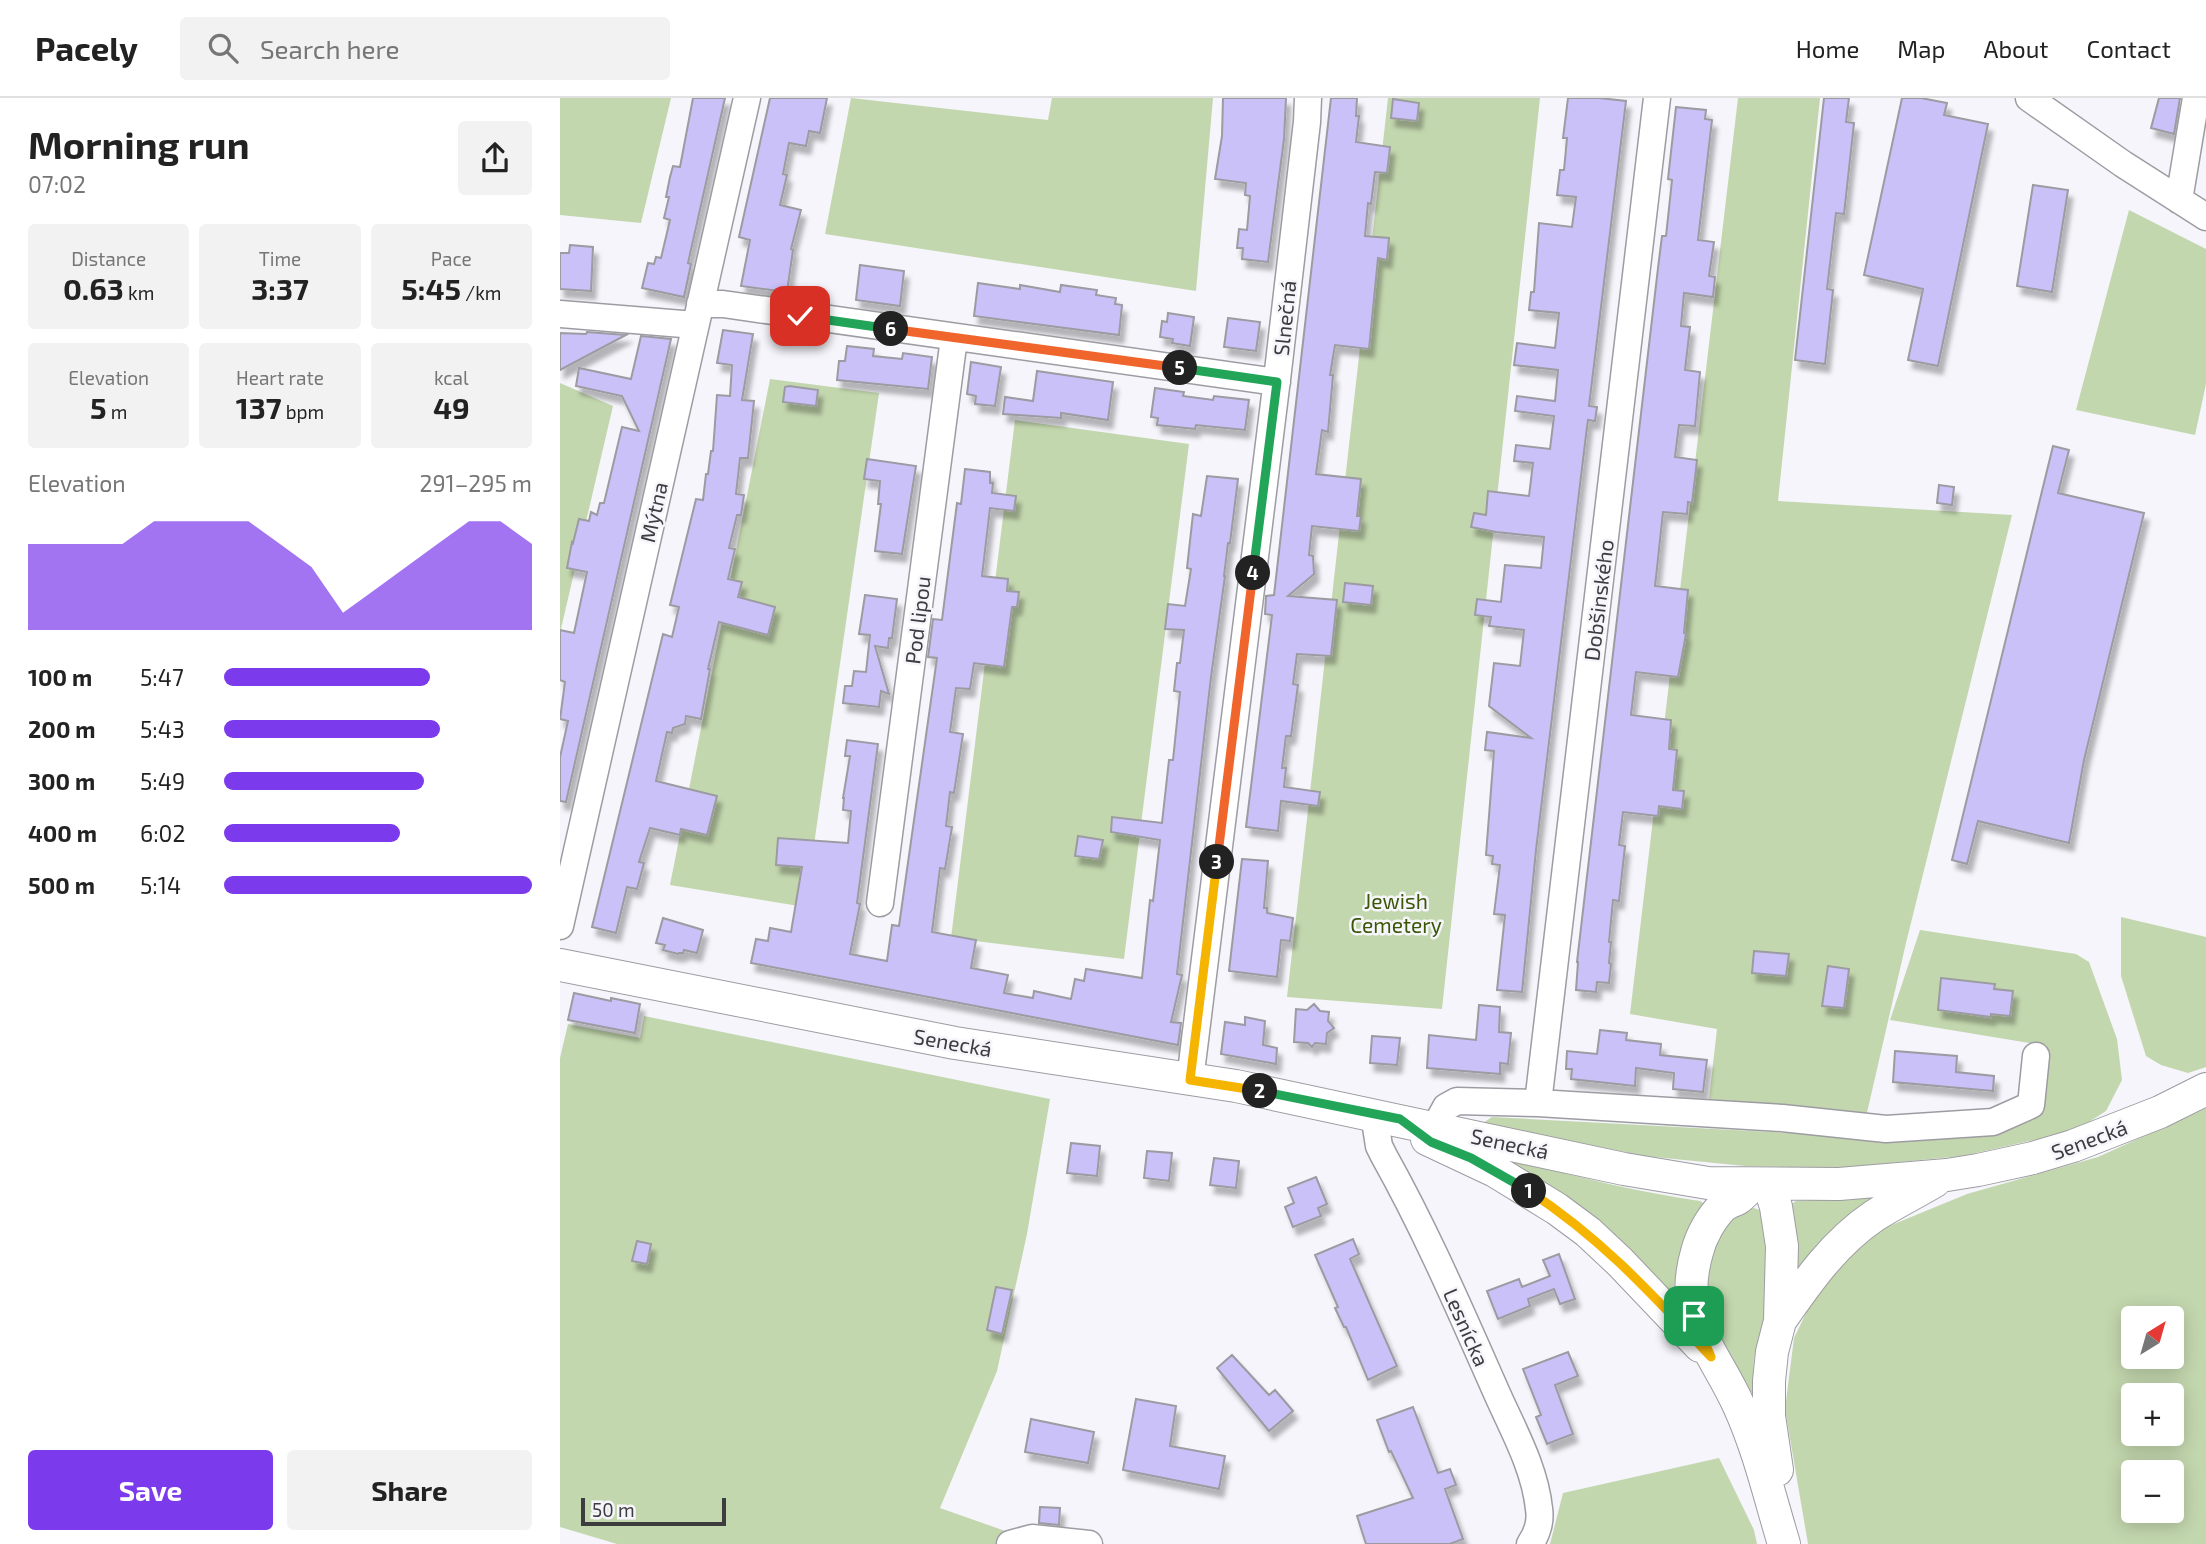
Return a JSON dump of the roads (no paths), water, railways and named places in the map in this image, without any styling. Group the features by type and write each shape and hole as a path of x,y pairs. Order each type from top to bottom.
{"main road":[{"name":"Senecká","path":"560,965 955,1043 1236,1086 1662,1176 1708,1183 1839,1184 1947,1175 2033,1158 2073,1146 2160,1112 2206,1089"},
{"path":"1387,1117 1431,1142 1496,1171 1567,1217 1620,1262 1711,1357 1740,1408 1786,1544"},
{"path":"1780,1321 1821,1265 1854,1231 1873,1217 1947,1175"},
{"path":"1711,1357 1694,1316 1690,1290 1698,1247 1708,1226 1724,1206 1761,1184 1776,1207 1782,1246 1780,1321 1772,1352 1769,1416 1786,1544"}],"street":[{"name":"Mýtna","path":"560,926 747,98"},
{"name":"Slnečná","path":"1190,1080 1277,382 1308,98"},
{"name":"Dobšinského","path":"1538,1102 1657,98"},
{"path":"2029,98 2123,164 2206,217"},
{"path":"2179,200 2196,98"},
{"path":"560,314 697,314 723,304 1277,382"},
{"name":"Pod lipou","path":"880,903 954,338"},
{"path":"1434,1127 1446,1107 1457,1101 1538,1102 1782,1118 1886,1129 1993,1122 2031,1105 2036,1056"},
{"name":"Lesnícka","path":"1387,1117 1379,1146 1440,1263 1527,1463 1540,1518 1530,1544"},
{"path":"1010,1544 1032,1538 1089,1544"}],"park label":[{"name":"Jewish Cemetery","path":"1396,912"}]}
